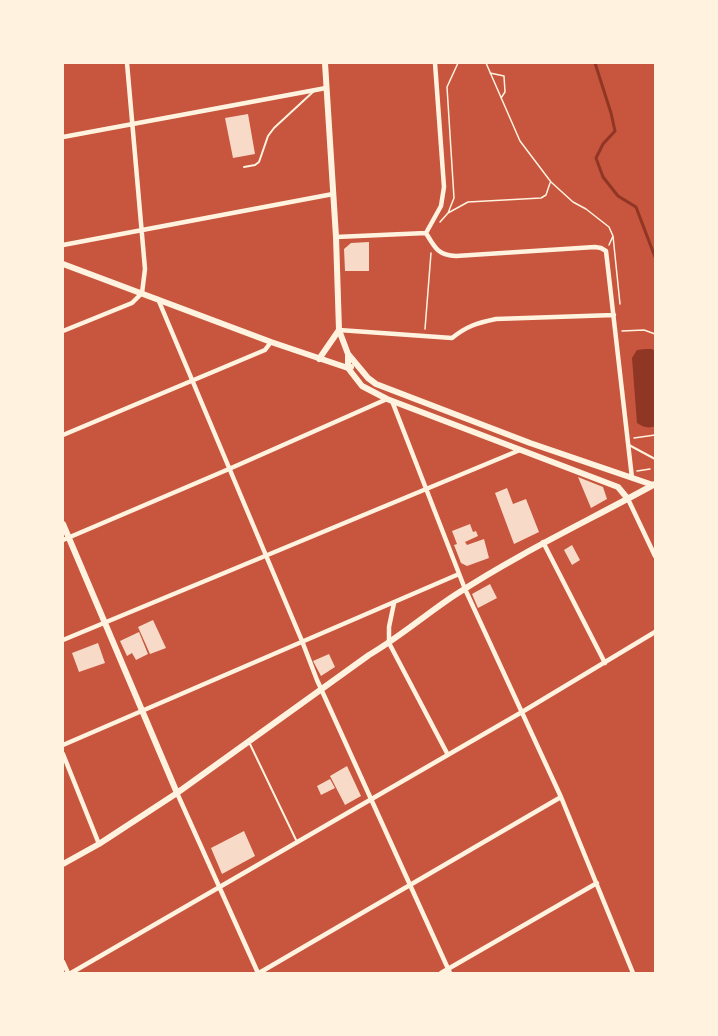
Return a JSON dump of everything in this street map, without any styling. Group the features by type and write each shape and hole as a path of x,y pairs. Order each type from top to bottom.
{"street":[{"path":"63,331 132,303 142,293 145,269 127,63"},
{"path":"325,63 336,237 339,330 348,354 375,384 530,443 654,485"},
{"path":"426,234 441,206 444,187 435,63"},
{"path":"63,137 326,88"},
{"path":"63,244 333,194"},
{"path":"336,237 426,234"},
{"path":"426,234 439,251 446,256 596,248 606,251 632,478"},
{"path":"63,264 319,359 348,368 357,365"},
{"path":"158,299 321,690 449,971"},
{"path":"339,330 452,338 463,329 478,322 496,319 614,315"},
{"path":"319,359 339,330"},
{"path":"63,435 265,350 271,342"},
{"path":"348,354 348,368 351,374 362,386 389,400 618,487 628,499 655,556"},
{"path":"66,538 389,400"},
{"path":"389,400 465,589 561,798 631,972"},
{"path":"63,640 520,450"},
{"path":"63,864 99,844 177,793 456,594 543,542 654,485"},
{"path":"63,524 66,538 258,973 561,798"},
{"path":"543,542 604,663"},
{"path":"63,745 459,574"},
{"path":"394,603 389,627 389,643 448,755"},
{"path":"63,962 70,973 522,712 655,632"},
{"path":"63,754 99,844"},
{"path":"441,973 449,971 597,883"}],"lane":[{"path":"244,167 259,162 268,136 274,128 316,89"},
{"path":"628,442 655,459"},
{"path":"249,741 297,842"}],"path":[{"path":"431,224 441,222 448,213 454,198 447,87 458,63"},
{"path":"486,63 520,141 551,182 573,202 609,227 613,236 606,251"},
{"path":"490,73 504,76 505,92 500,99"},
{"path":"448,213 468,202 541,198 546,195 551,182"},
{"path":"425,337 432,243"},
{"path":"622,331 644,330 655,334"},
{"path":"628,442 655,435"},
{"path":"636,471 655,469"}],"shaded area":[{"path":"637,350 655,351 655,426 650,427 637,423 632,358"}],"building":[{"path":"248,114 255,154 233,158 225,118"},
{"path":"369,242 369,271 345,271 344,249 351,243"},
{"path":"578,477 603,487 607,499 591,508"},
{"path":"507,488 513,504 526,499 539,532 514,544 495,493"},
{"path":"470,524 473,532 476,531 478,536 465,542 467,545 484,539 489,558 467,566 461,563 454,545 457,544 452,531"},
{"path":"572,545 580,560 572,565 564,550"},
{"path":"490,584 497,598 478,608 472,594"},
{"path":"153,620 166,648 150,654 138,627"},
{"path":"139,632 148,654 136,660 132,653 127,656 120,641"},
{"path":"98,643 105,663 79,672 72,653"},
{"path":"329,654 335,667 321,676 313,661"},
{"path":"347,766 361,796 345,805 330,776"},
{"path":"330,779 335,788 321,795 317,786"},
{"path":"244,831 255,856 222,874 211,848"}],"waterway":[{"path":"595,63 615,131 603,144 596,158 603,177 618,196 636,207 655,257"}]}
